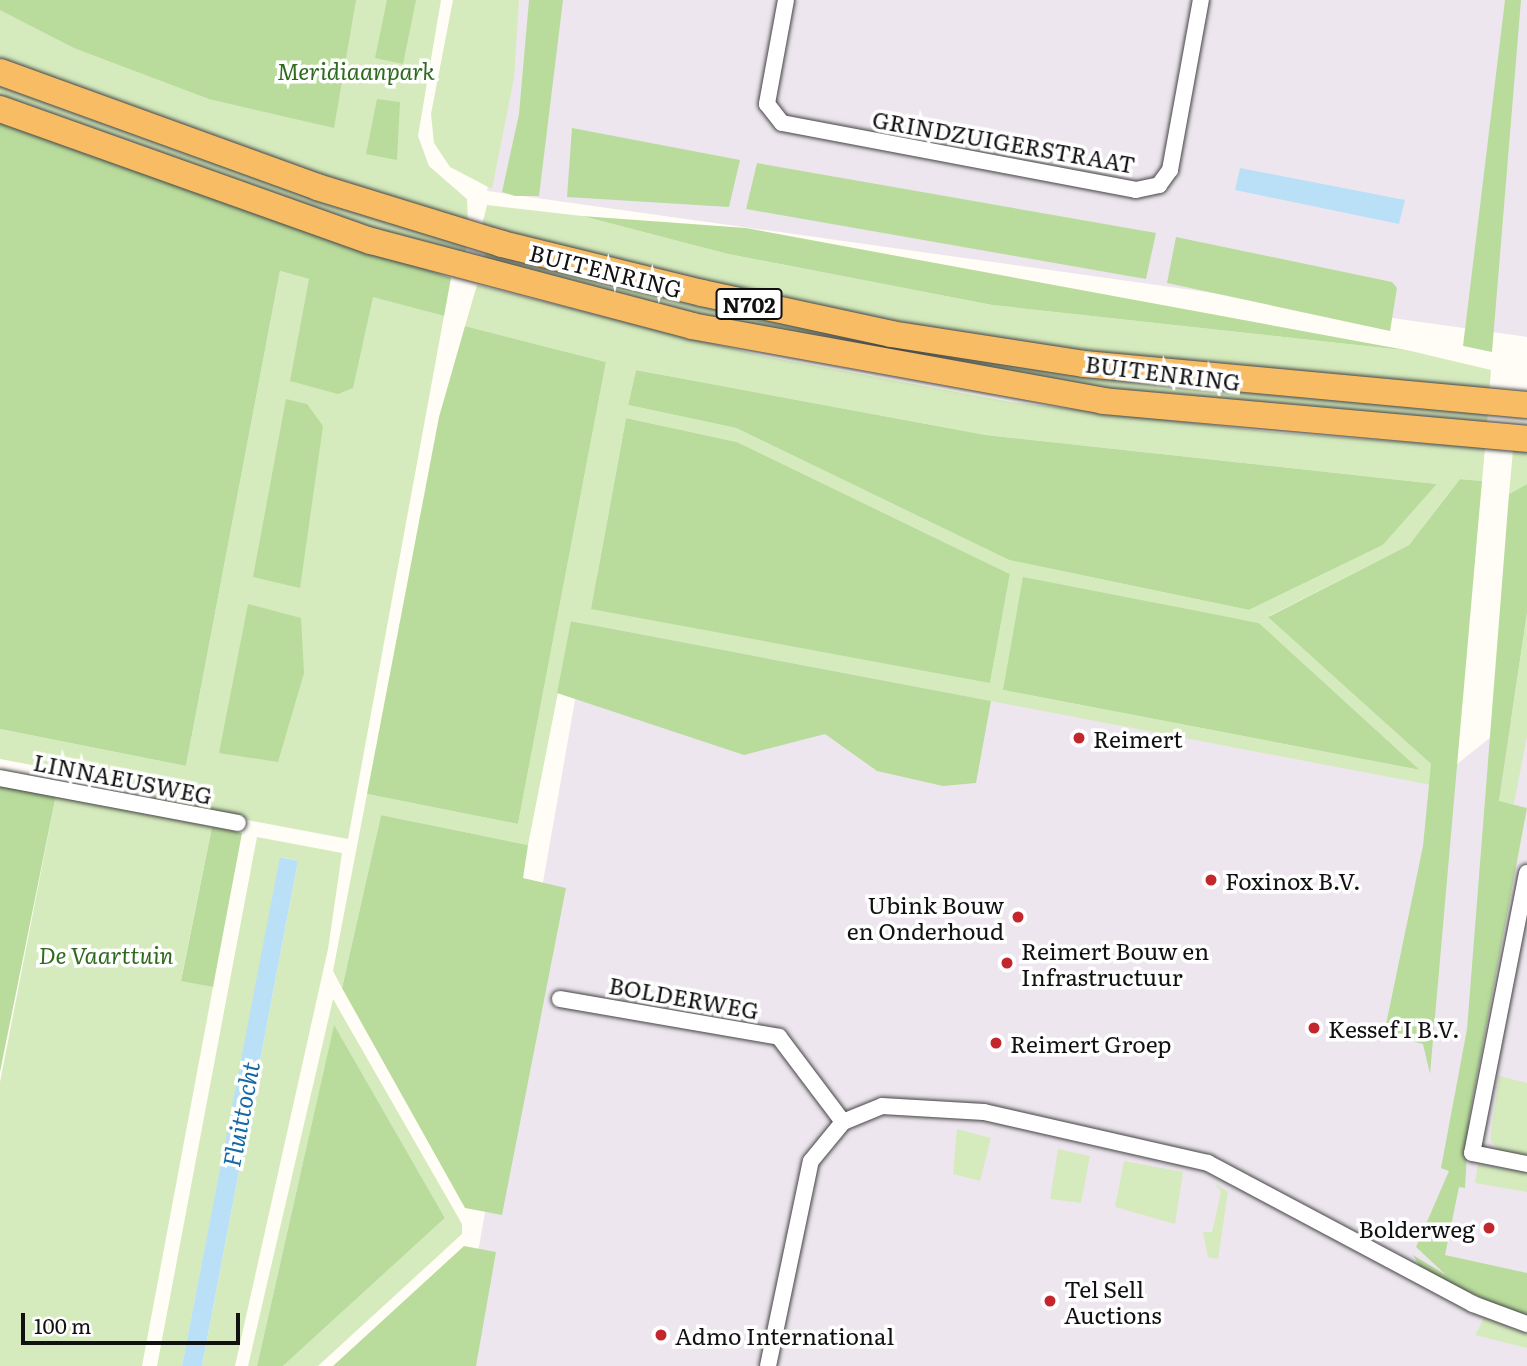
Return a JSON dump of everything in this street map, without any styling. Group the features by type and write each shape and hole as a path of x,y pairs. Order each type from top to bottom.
{"highway":[{"name":"BUITENRING","path":"0,72 317,187 502,244 702,293 891,334 1084,364 1527,405"},
{"name":"BUITENRING","path":"0,109 370,241 692,326 1103,401 1527,439"}],"street":[{"name":"GRINDZUIGERSTRAAT","path":"786,0 767,104 782,123 1136,190 1159,185 1170,170 1201,0"},
{"name":"LINNAEUSWEG","path":"0,778 238,823"},
{"path":"1527,873 1472,1153 1527,1164"},
{"name":"BOLDERWEG","path":"560,999 779,1037 843,1122"},
{"path":"768,1366 805,1178 819,1147 843,1122 882,1106 941,1106 1165,1149 1277,1196 1473,1304 1527,1324"}],"shaded area":[{"path":"519,0 1527,0 1527,337 487,191"},
{"path":"591,609 1431,785 1527,708 1527,1366 458,1366"}],"green space":[{"name":"Meridiaanpark","path":"0,0 441,0 418,136 429,166 467,199 468,224 330,184 0,60"},
{"name":"Meridiaanpark","path":"0,0 356,0 334,128 209,99 74,48 0,10"},
{"path":"387,0 416,0 403,64 375,58"},
{"path":"453,0 519,0 514,78 492,189 450,167 434,143 431,114"},
{"path":"529,0 563,0 539,196 515,196 502,192 519,114"},
{"path":"1505,0 1521,0 1492,352 1463,346"},
{"path":"0,81 468,241 463,261 0,103"},
{"path":"377,99 400,102 397,160 366,154"},
{"path":"0,118 451,278 444,316 373,297 353,388 338,394 290,381 309,279 280,271 186,766 0,729"},
{"path":"572,128 740,160 729,207 567,197"},
{"path":"757,163 1156,233 1146,279 746,209"},
{"path":"487,205 582,216 728,254 992,305 1411,351 1491,370 1489,395 957,338 481,229"},
{"path":"582,216 746,228 1411,351 992,305 728,254"},
{"path":"1176,237 1392,282 1397,288 1390,331 1167,283"},
{"path":"486,251 709,307 1074,375 1488,413 1486,430 1292,416 908,364 482,266"},
{"path":"280,271 444,316 348,839 152,802 155,788 0,759 0,729 186,766"},
{"path":"477,285 763,356 1011,402 1272,432 1485,448 1482,481 1460,479 1409,545 1269,616 1431,764 1431,785 572,621 528,845 381,815 342,988 333,971 367,794 518,824 606,362 465,326","holes":["636,370 986,435 1437,484 1383,545 1249,610 1009,560 736,428 628,405","626,418 737,442 1010,574 990,683 597,576","1221,616 1259,623 1420,770 1003,690"]},
{"path":"465,326 606,362 518,824 367,794 439,417"},
{"path":"636,370 986,435 1437,484 1383,545 1249,610 1009,560 736,428 628,405"},
{"path":"286,399 307,404 323,426 300,588 253,577"},
{"path":"626,418 737,442 1010,574 990,683 591,609"},
{"path":"1513,450 1527,450 1527,484 1509,494"},
{"path":"1460,479 1482,481 1430,1074 1423,1044 1384,1034 1423,846 1431,764 1268,617 1409,545"},
{"path":"1527,484 1527,613 1499,801 1527,808 1469,1118 1465,1188 1459,1187 1445,1255 1527,1273 1527,1319 1422,1270 1413,1255 1446,1275 1416,1247 1449,1171 1441,1168 1467,1029 1509,494"},
{"path":"1023,577 1259,623 1420,770 1003,690"},
{"path":"248,604 301,618 304,673 278,762 219,753"},
{"path":"1527,613 1527,736 1514,804 1499,802"},
{"path":"571,621 991,701 976,783 943,786 877,771 825,734 744,755 557,693"},
{"path":"0,784 56,795 0,1072"},
{"name":"De Vaarttuin","path":"56,795 212,827 181,980 213,987 142,1366 0,1366 0,1082"},
{"path":"381,815 528,845 523,878 566,888 502,1215 465,1208 342,988"},
{"path":"212,827 242,833 213,987 181,981"},
{"path":"257,837 342,853 328,949 235,1366 202,1366 298,861 281,857 182,1366 157,1366"},
{"path":"333,999 462,1224 462,1234 318,1366 283,1366 445,1218 334,1026 257,1366 248,1366"},
{"path":"334,1025 445,1218 283,1366 257,1366"},
{"path":"1499,1076 1527,1083 1527,1161 1506,1157 1490,1140"},
{"path":"957,1129 991,1138 980,1181 953,1174"},
{"path":"1058,1149 1090,1156 1081,1203 1050,1199"},
{"path":"1124,1161 1183,1172 1175,1224 1115,1207"},
{"path":"1478,1164 1527,1173 1527,1192 1475,1183"},
{"path":"1214,1183 1228,1192 1218,1259 1208,1257 1203,1232 1212,1232 1221,1192"},
{"path":"464,1246 496,1252 476,1366 333,1366"},
{"path":"1484,1318 1527,1334 1527,1348 1475,1335"}],"water":[{"path":"1240,168 1405,200 1399,224 1235,190"},
{"name":"Fluittocht","path":"280,857 298,861 202,1366 182,1366"}],"place":[{"name":"Reimert","path":"1079,738"},
{"name":"Foxinox B.V.","path":"1211,880"},
{"name":"Ubink Bouw en Onderhoud","path":"1018,917"},
{"name":"Reimert Bouw en Infrastructuur","path":"1007,963"},
{"name":"Kessef I B.V.","path":"1314,1028"},
{"name":"Reimert Groep","path":"996,1043"},
{"name":"Bolderweg","path":"1489,1228"},
{"name":"Tel Sell Auctions","path":"1050,1301"},
{"name":"Admo International","path":"661,1335"}]}
